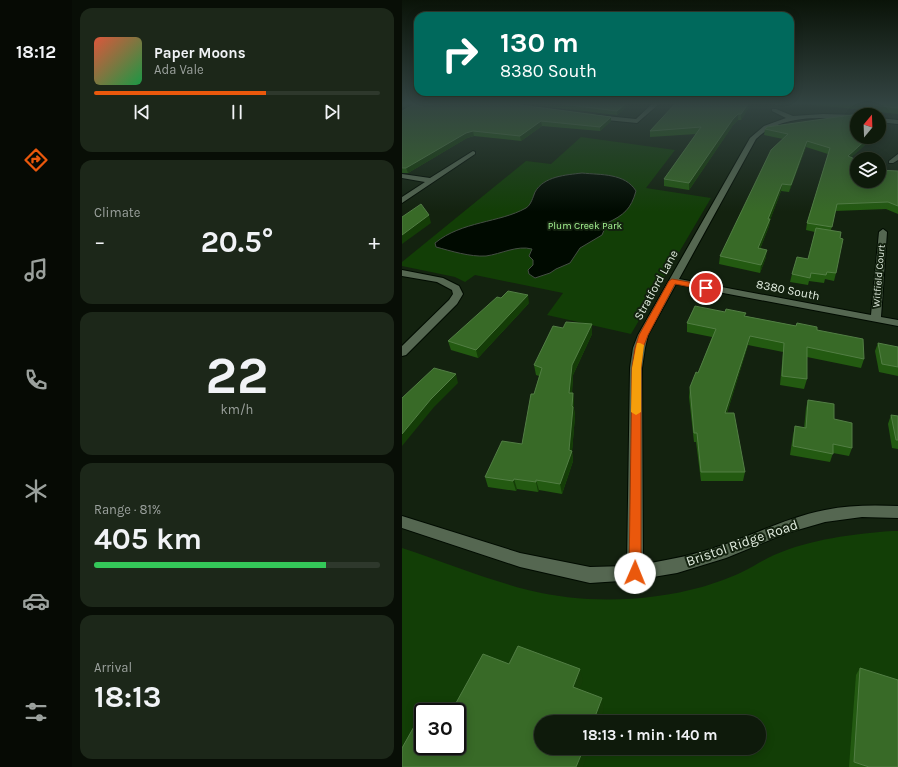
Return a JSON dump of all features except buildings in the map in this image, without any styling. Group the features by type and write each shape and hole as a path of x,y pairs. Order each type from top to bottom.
{"street":[{"name":"Stratford Lane","path":"635,573 637,361 639,348 644,335 672,281 752,140"},
{"path":"402,201 473,153"},
{"path":"891,162 898,156"},
{"path":"402,176 432,181"},
{"name":"Witfield Court","path":"876,319 883,232"},
{"path":"402,273 440,280 456,288 458,294 453,302 402,352"},
{"name":"8380 South","path":"672,281 898,323"},
{"name":"Bristol Ridge Road","path":"402,522 520,560 590,575 635,573 677,566 726,551 785,527 825,516 862,511 898,512"}],"green space":[{"name":"Plum Creek Park","path":"578,140 601,140 675,150 646,188 711,198 631,334 547,315 563,293 475,275 465,282 455,277 402,266 402,262 526,161 551,164"},
{"path":"898,531 898,767 402,767 402,548 480,576 528,590 572,598 616,599 660,596 702,587 733,576 788,549 817,541 847,536"}],"shaded area":[{"path":"582,173 619,178 626,181 636,191 632,202 626,211 607,223 602,235 580,248 570,263 550,273 535,278 529,274 528,270 533,265 533,260 529,256 532,249 521,248 492,255 474,256 436,247 435,243 457,230 504,217 528,207 535,192 550,179"}],"slow traffic":[{"path":"636,412 636,368 640,345"}],"route":[{"path":"635,573 636,368 639,348 644,335 672,281 706,288"}]}
